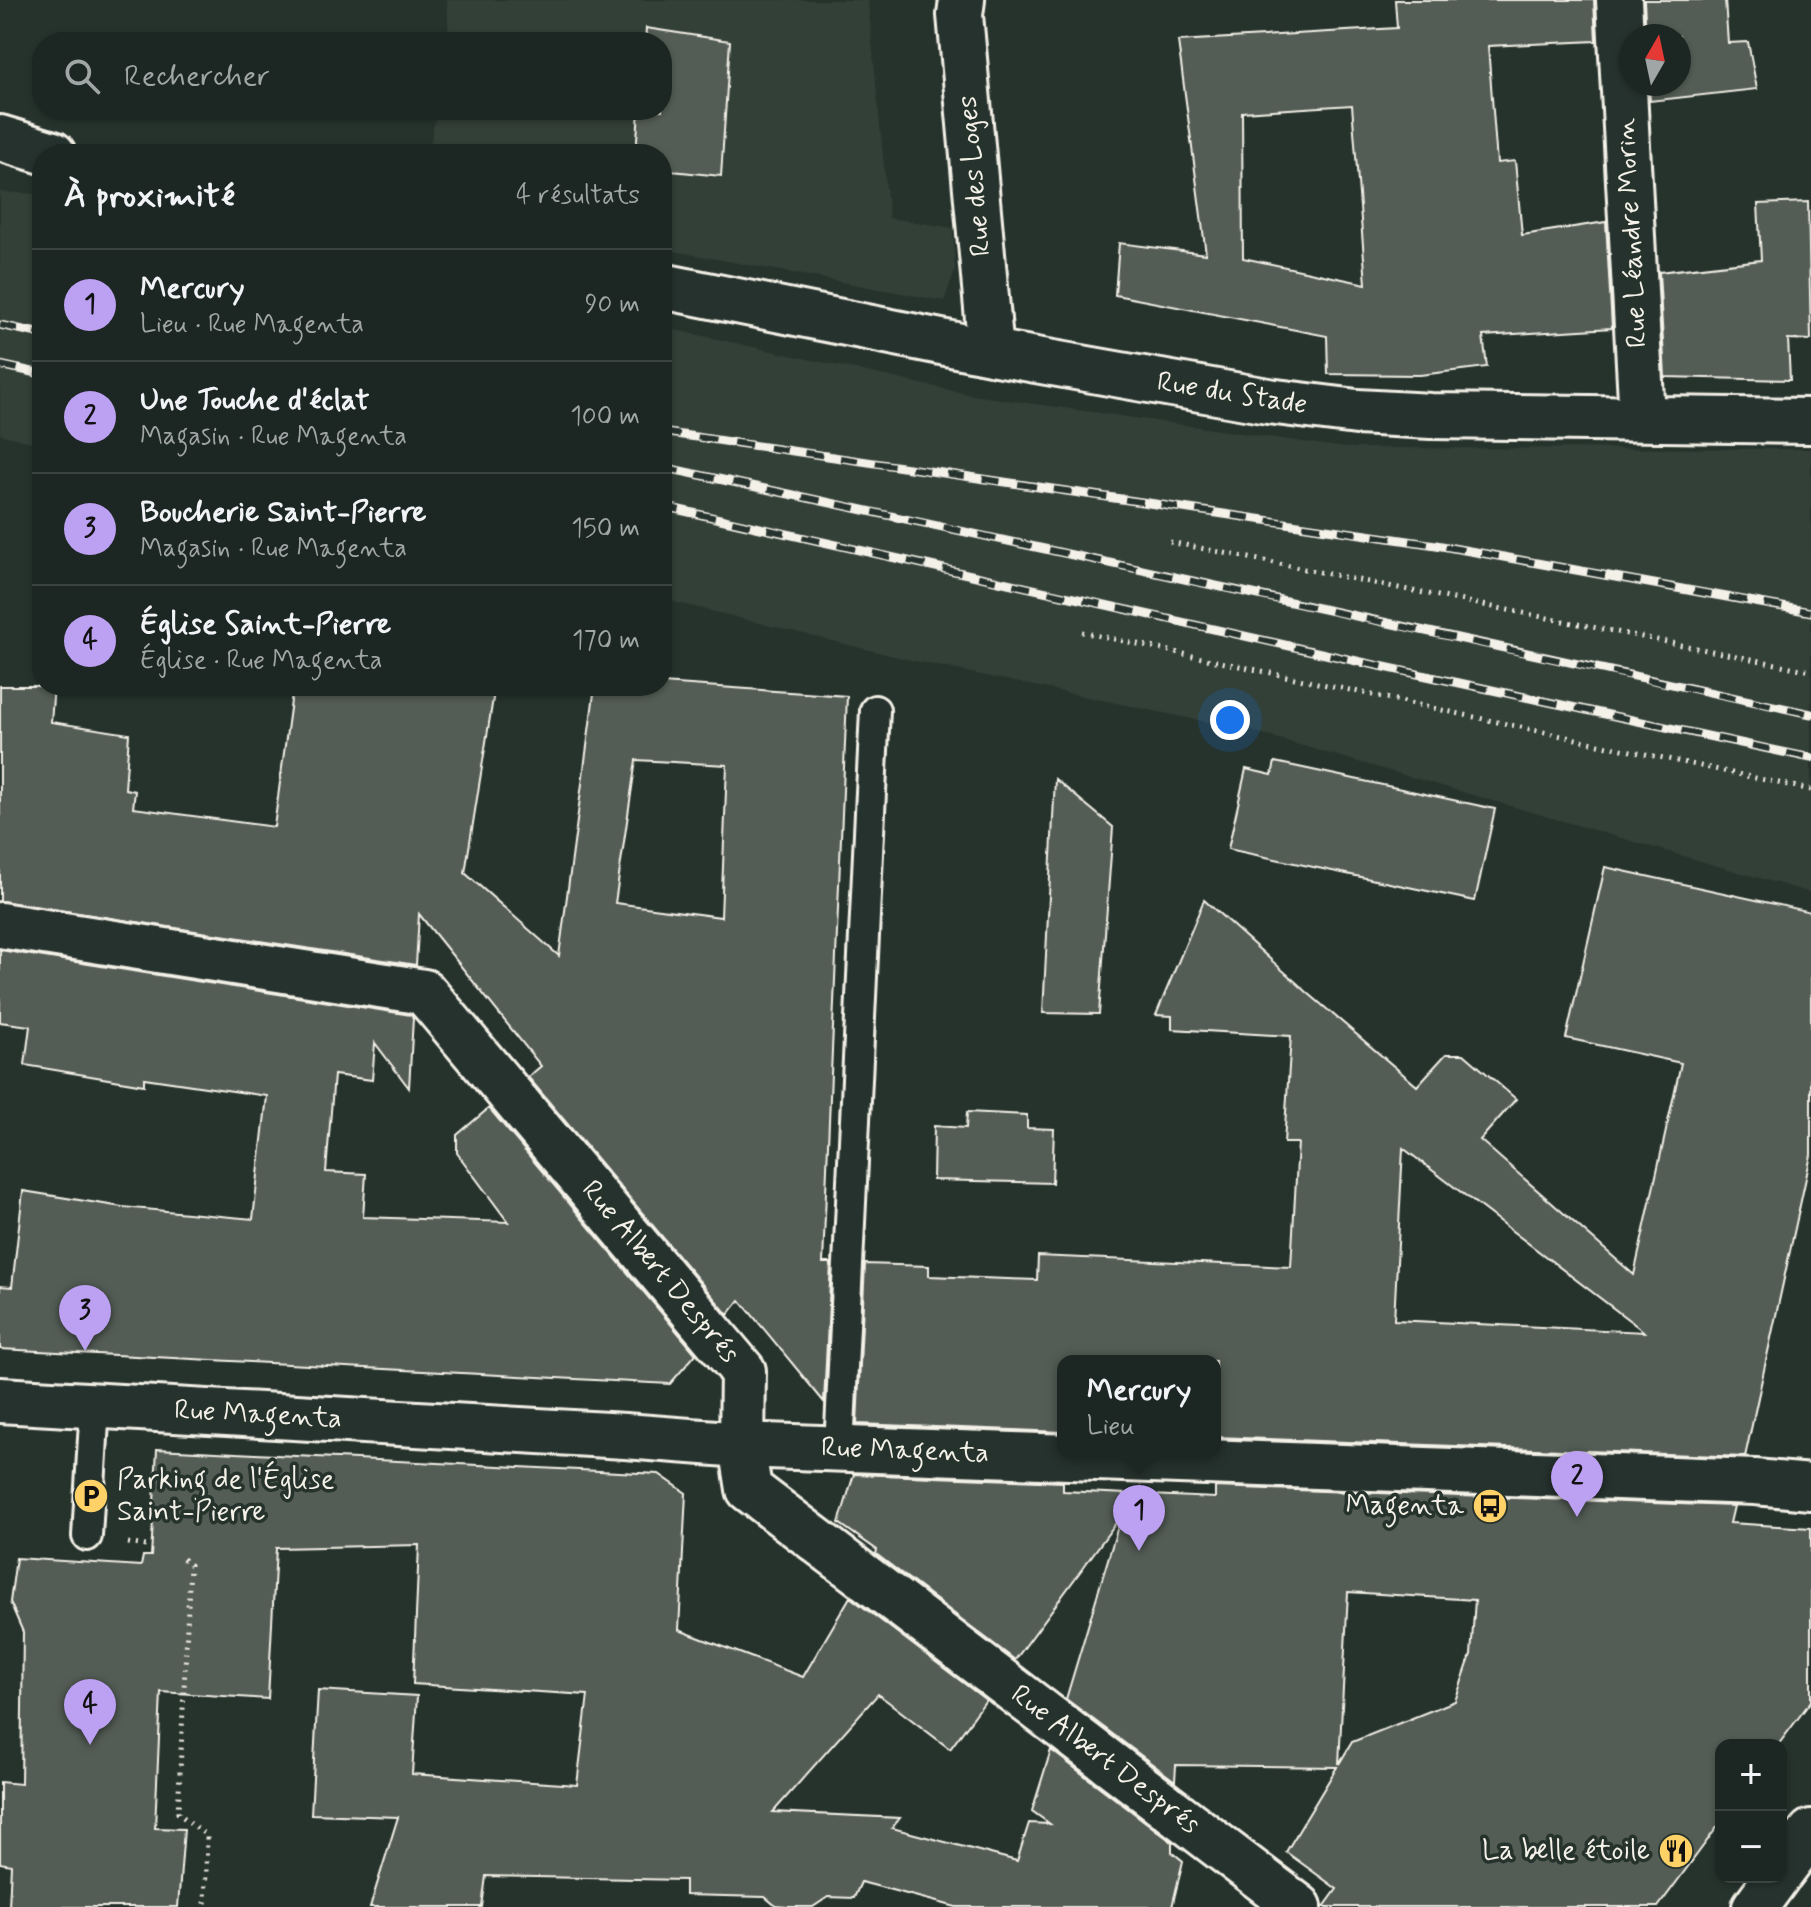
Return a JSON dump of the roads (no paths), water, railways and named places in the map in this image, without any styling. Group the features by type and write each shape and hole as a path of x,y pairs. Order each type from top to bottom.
{"street":[{"name":"Rue des Loges","path":"962,0 960,15 991,352"},
{"name":"Rue Léandre Morin","path":"1619,0 1642,418"},
{"path":"0,138 32,148"},
{"name":"Rue du Stade","path":"672,288 991,352 1268,401 1357,412 1431,416 1811,421"},
{"name":"Rue Albert Després","path":"0,925 424,992 743,1371 742,1445 749,1489 1299,1907"},
{"name":"Rue Magenta","path":"0,1400 742,1445 1057,1457"},
{"name":"Rue Magenta","path":"1117,1459 1755,1482 1811,1487"},
{"path":"1787,1864 1811,1832"},
{"path":"1755,1907 1773,1883"}],"lane":[{"path":"839,1449 875,710"},
{"path":"87,1536 95,1405"}],"railway":[{"path":"0,325 32,332"},
{"path":"0,365 32,372"},
{"path":"672,433 1436,545 1811,612"},
{"path":"672,469 1811,714"},
{"path":"672,508 1361,662 1811,758"}],"place":[{"name":"Boucherie Saint-Pierre","path":"85,1351"},
{"name":"Parking de l'Église Saint-Pierre","path":"91,1496"},
{"name":"Magenta","path":"1490,1506"},
{"name":"Une Touche d'éclat","path":"1577,1517"},
{"name":"Mercury","path":"1139,1551"},
{"name":"Église Saint-Pierre","path":"90,1745"},
{"name":"La belle étoile","path":"1676,1851"}]}
